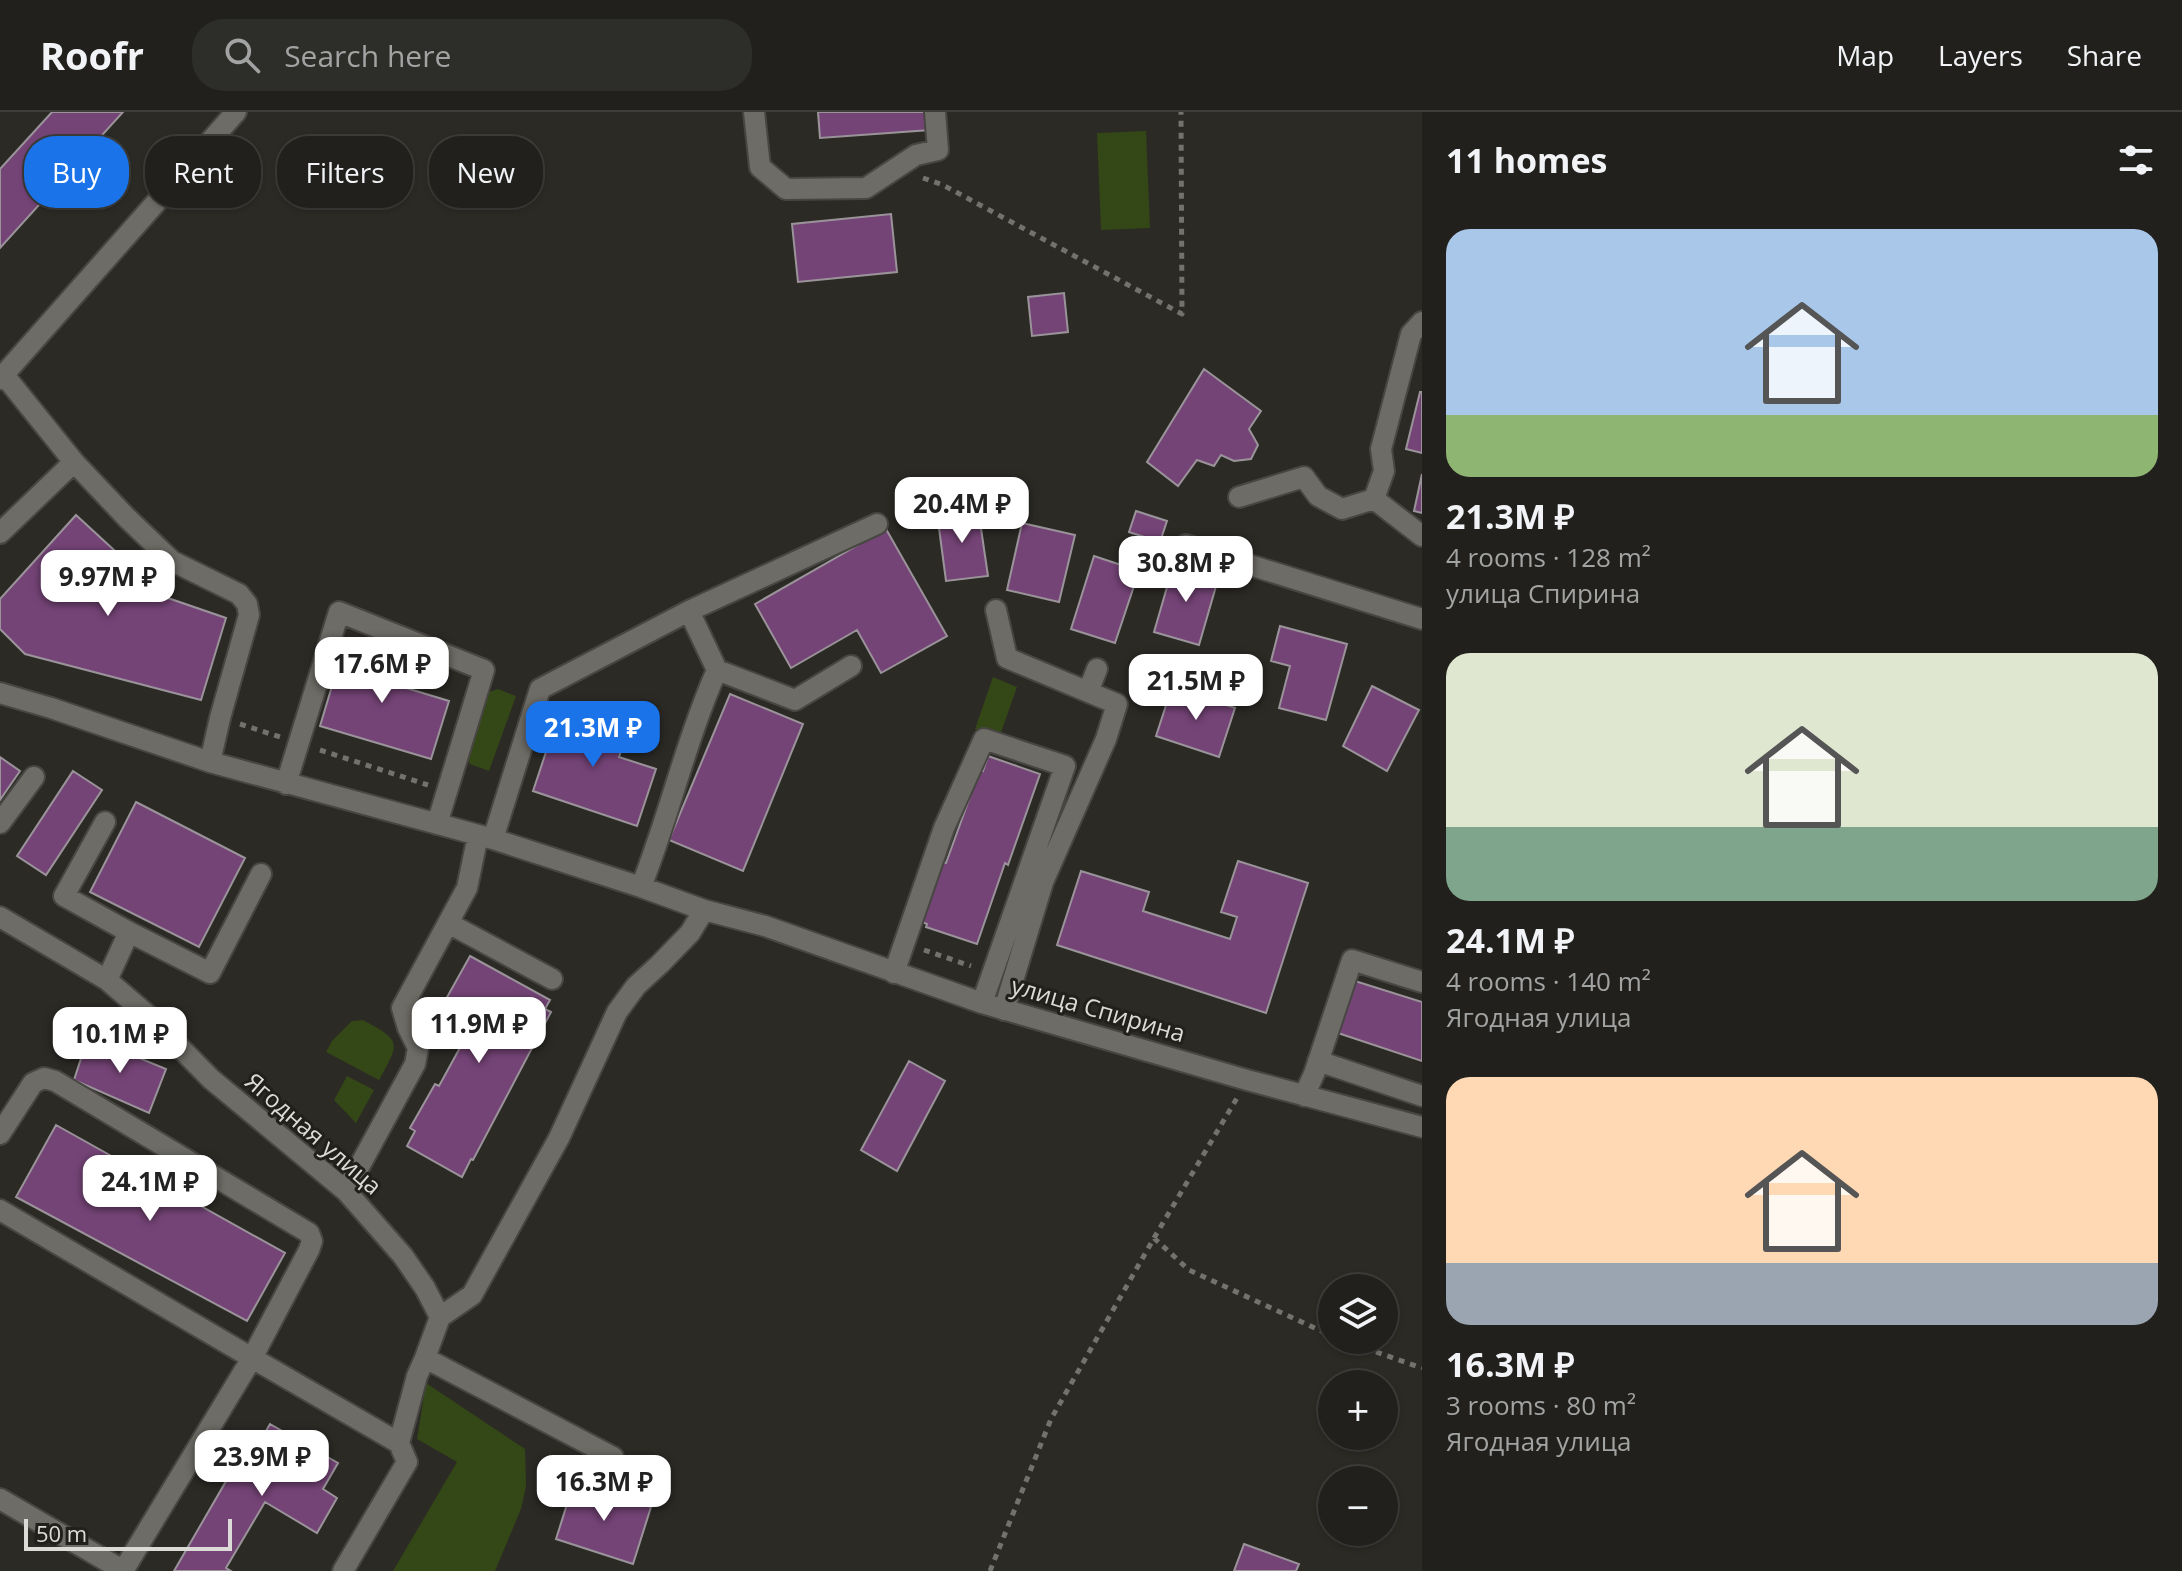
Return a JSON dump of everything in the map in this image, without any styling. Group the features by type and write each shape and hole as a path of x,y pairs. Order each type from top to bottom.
{"street":[{"path":"210,762 249,615 247,604 239,594 172,561 74,462 2,377 236,112"},
{"path":"754,112 760,167 786,189 866,188 916,155 938,150 935,112"},
{"path":"1374,499 1384,471 1381,449 1411,334 1422,322"},
{"path":"0,533 74,462"},
{"path":"1239,497 1304,477 1318,496 1342,509 1374,499"},
{"path":"1374,499 1422,536"},
{"path":"346,1191 415,1064 418,1048 402,1008 467,888 540,689 689,611 877,524"},
{"path":"1186,545 1422,619"},
{"path":"996,610 1007,658 1117,704 1106,739 1043,882 1004,1010"},
{"path":"689,611 717,670 795,700 851,666"},
{"path":"286,784 339,612 484,670 437,824"},
{"path":"1088,692 1097,669"},
{"path":"641,887 702,704 717,670"},
{"name":"улица Спирина","path":"0,693 210,762 485,837 704,910 765,926 1004,1010 1422,1127"},
{"path":"894,973 944,828 984,739 1065,766 982,1003"},
{"path":"0,823 34,777"},
{"path":"105,822 64,896 210,973 261,874"},
{"path":"399,1443 417,1376 440,1317 472,1295 559,1138 617,1012 636,986 690,933 704,910"},
{"name":"Ягодная улица","path":"0,917 107,980 150,1017 211,1079 346,1191 403,1256 440,1317"},
{"path":"448,923 552,979"},
{"path":"107,980 129,932"},
{"path":"1304,1096 1352,960 1422,982"},
{"path":"1318,1061 1422,1096"},
{"path":"0,1134 33,1083 44,1078 55,1081 309,1233 312,1241 252,1358 124,1571 0,1499"},
{"path":"0,1210 399,1443 407,1462 343,1571"},
{"path":"425,1358 613,1457"}],"path":[{"path":"896,169 943,185 1182,314 1181,112"},
{"path":"220,718 447,791"},
{"path":"904,943 992,973"},
{"path":"990,1571 1051,1419 1247,1080"},
{"path":"1154,1238 1189,1270 1318,1330"},
{"path":"1382,1354 1422,1368"}],"green space":[{"path":"1146,131 1150,228 1101,230 1097,133"},
{"path":"993,677 1017,687 999,738 975,729"},
{"path":"498,689 516,696 489,771 470,764 465,756 489,692"},
{"path":"363,1020 385,1033 394,1044 391,1058 379,1080 326,1052 332,1041 352,1021"},
{"path":"347,1076 374,1090 356,1123 334,1100"},
{"path":"426,1383 525,1449 526,1486 521,1509 495,1571 393,1571 457,1462 417,1439"}],"building":[{"path":"52,112 123,112 101,136 30,136"},
{"path":"818,112 929,112 930,130 820,138"},
{"path":"24,143 24,208 36,208 0,248 0,169"},
{"path":"891,214 897,272 798,282 792,224"},
{"path":"1064,293 1068,332 1032,336 1028,297"},
{"path":"1204,369 1261,411 1249,429 1258,445 1251,459 1234,461 1221,455 1214,466 1197,460 1178,486 1147,462"},
{"path":"1422,392 1422,453 1406,449"},
{"path":"1422,474 1422,513 1414,511"},
{"path":"978,508 988,576 946,581 937,513"},
{"path":"1136,511 1167,521 1160,542 1129,532"},
{"path":"76,515 165,597 226,618 201,700 25,654 0,629 0,599"},
{"path":"1022,523 1075,535 1059,602 1007,590"},
{"path":"886,529 947,636 881,673 857,630 791,668 755,604"},
{"path":"1094,556 1139,571 1115,643 1071,629"},
{"path":"1174,563 1219,576 1199,645 1154,632"},
{"path":"1280,626 1347,644 1326,720 1279,708 1290,666 1271,661"},
{"path":"344,646 410,665 403,687 449,701 431,759 320,726"},
{"path":"1372,686 1419,710 1387,771 1343,746"},
{"path":"1172,687 1235,708 1219,757 1156,736"},
{"path":"730,694 803,724 743,871 669,840"},
{"path":"561,707 628,729 619,757 656,769 637,826 533,791"},
{"path":"988,756 1040,774 977,944 926,927 927,924 922,922 943,862 946,863 980,769 983,771"},
{"path":"0,757 20,771 0,800"},
{"path":"73,771 102,790 46,875 17,856"},
{"path":"136,802 245,858 199,947 90,892"},
{"path":"1238,861 1308,883 1266,1013 1057,945 1081,871 1149,892 1143,911 1230,939 1237,917 1221,912"},
{"path":"470,956 550,1000 545,1009 551,1012 462,1177 407,1146 415,1131 410,1128 435,1084 439,1086 462,1044 457,1042 465,1027 458,1022 465,1009 446,999"},
{"path":"1355,981 1422,1002 1422,1061 1338,1033"},
{"path":"88,1037 166,1069 149,1113 74,1080"},
{"path":"909,1061 945,1081 897,1171 861,1150"},
{"path":"56,1125 285,1253 247,1321 16,1197"},
{"path":"270,1424 338,1463 323,1489 337,1498 317,1533 265,1502 226,1568 231,1571 174,1571 247,1445 255,1450"},
{"path":"574,1482 651,1507 633,1564 556,1539"},
{"path":"1244,1544 1299,1564 1296,1571 1234,1571"}]}
